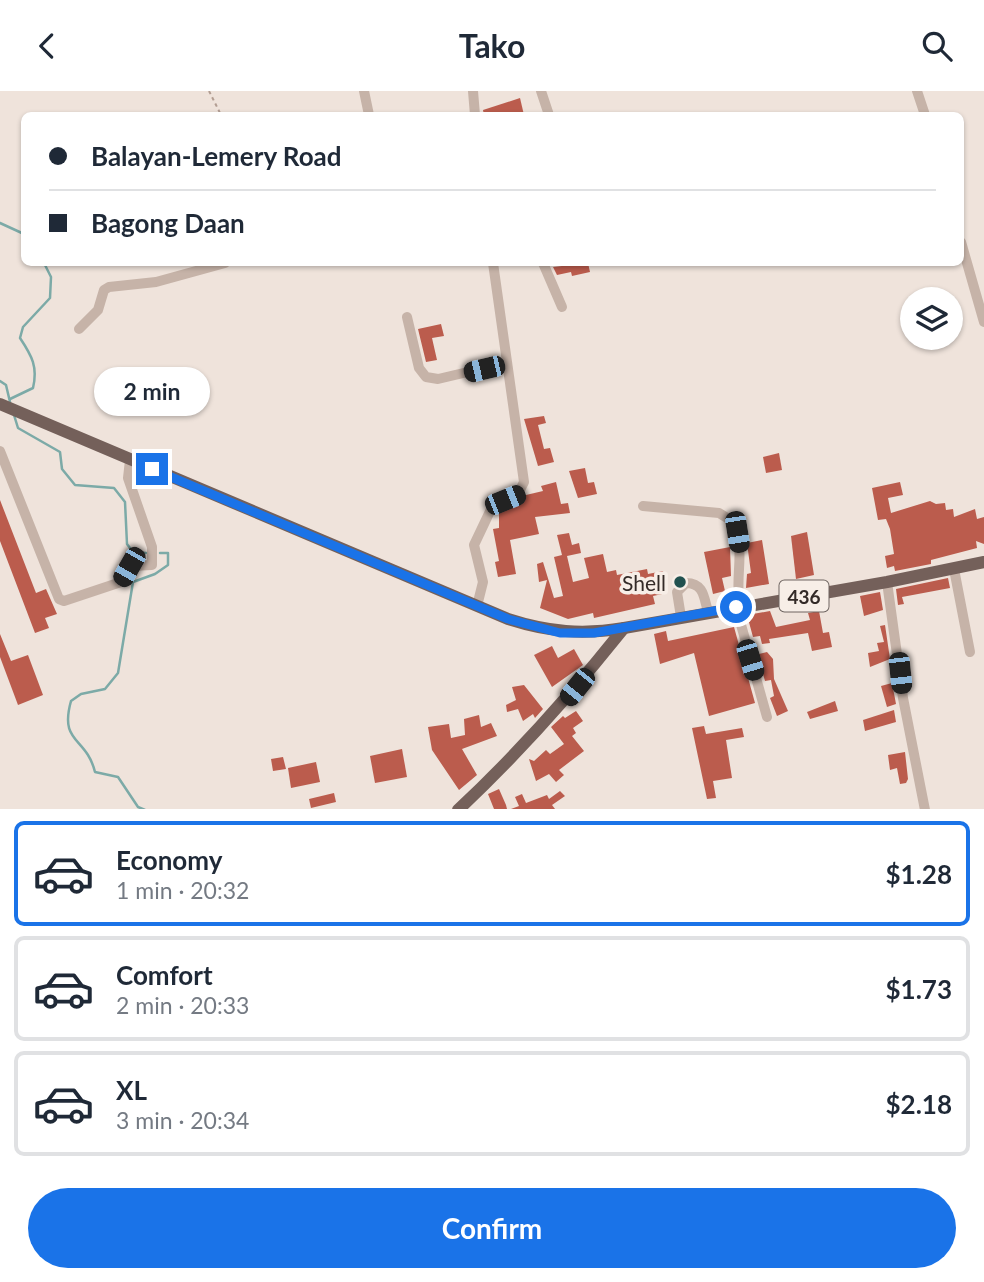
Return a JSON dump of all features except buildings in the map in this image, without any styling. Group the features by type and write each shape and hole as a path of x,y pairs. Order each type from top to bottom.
{"main road":[{"name":"436","path":"1,405 508,619 560,633 594,633 624,628 887,582 984,562"},
{"path":"459,809 505,767 564,703 624,628"}],"street":[{"path":"364,91 368,112"},
{"path":"473,91 475,112"},
{"path":"541,91 548,112"},
{"path":"917,91 924,112"},
{"path":"964,252 984,322"},
{"path":"79,329 98,310 104,290 109,287 156,282 214,266"},
{"path":"477,605 483,582 474,545 493,505 518,494 524,482 493,266"},
{"path":"544,266 562,307"},
{"path":"407,317 419,368 426,377 438,379 506,363"},
{"path":"0,451 59,599 64,601 121,582 129,567 152,565 152,547 128,478 130,460"},
{"path":"643,506 719,513 732,521 740,547 736,583 738,607 767,717"},
{"path":"954,569 970,652"},
{"path":"887,582 903,698 925,809"},
{"path":"681,617 677,592 686,583 694,583 701,588 708,612"}],"path":[{"path":"209,91 220,112"}],"waterway":[{"path":"0,223 21,233"},
{"path":"10,399 33,388 33,362 20,338 23,327 50,298 51,277 46,266"},
{"path":"0,381 6,385 10,402"},
{"path":"14,415 18,428 60,452 62,469 75,485 114,488 125,502 127,544 133,552 146,553"},
{"path":"143,809 138,807 118,777 95,772 91,760 71,733 68,715 71,701 81,694 105,689 118,673 133,582 155,574 168,565 168,553 160,553"}],"place":[{"name":"Shell","path":"680,582"}],"route":[{"path":"152,469 508,619 539,629 560,633 594,633 736,607"}]}
